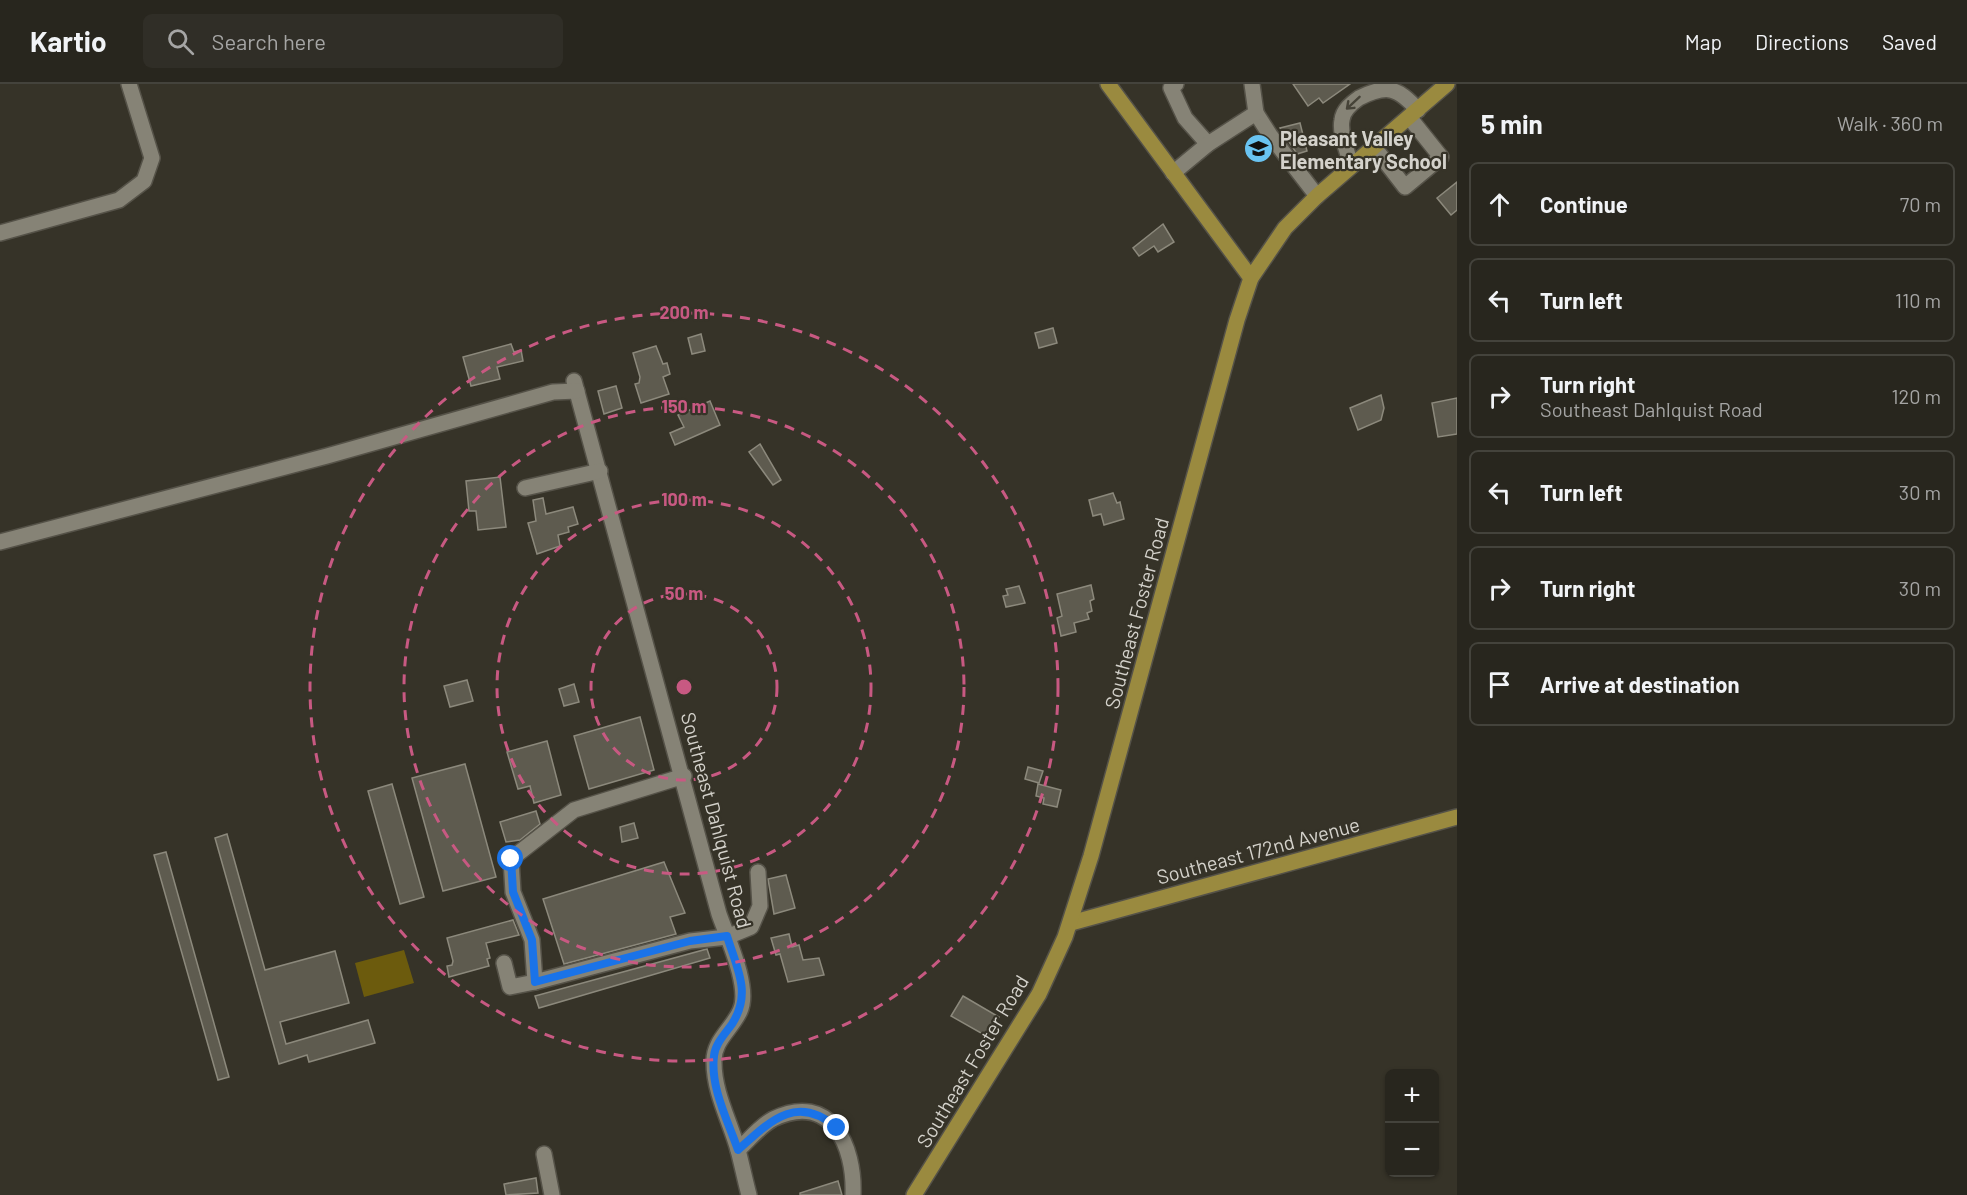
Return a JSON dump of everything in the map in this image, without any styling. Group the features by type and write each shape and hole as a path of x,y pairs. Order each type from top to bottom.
{"main road":[{"path":"1108,84 1251,278"},
{"name":"Southeast Foster Road","path":"914,1195 1039,994 1071,923 1104,810 1237,320 1251,278 1278,236 1317,196 1447,84"},
{"name":"Southeast 172nd Avenue","path":"1071,923 1457,817"}],"street":[{"path":"0,233 119,200 144,181 152,158 129,84"},
{"path":"1176,84 1171,88 1185,118 1208,144"},
{"path":"1252,84 1256,113 1317,196"},
{"path":"1351,166 1341,122 1344,112 1355,100 1372,88 1387,86 1401,90 1442,157 1405,187 1374,147"},
{"path":"1173,173 1208,144 1256,113"},
{"name":"Southeast Dahlquist Road","path":"0,542 327,456 575,386 744,996 741,1009 717,1045 714,1065 716,1085 738,1150 749,1195"},
{"path":"525,489 600,471"},
{"path":"535,982 532,940 513,892 511,859 574,810 684,776"},
{"path":"504,963 510,987 690,941 727,936 751,927 760,906 758,872"},
{"path":"738,1150 771,1121 800,1111 813,1113 826,1119 837,1128 844,1140 850,1155 853,1195"},
{"path":"544,1154 552,1195"}],"shaded area":[{"path":"404,950 414,983 364,997 355,963"}],"building":[{"path":"1293,84 1350,84 1323,103 1319,98 1308,106"},
{"path":"1300,123 1307,151 1297,154 1280,128"},
{"path":"1457,182 1457,210 1451,215 1437,198"},
{"path":"1163,224 1174,242 1158,252 1154,246 1139,256 1133,248"},
{"path":"1053,328 1057,343 1039,348 1035,333"},
{"path":"701,334 705,351 692,354 688,338"},
{"path":"511,344 514,352 521,350 523,361 497,367 500,379 471,386 463,357"},
{"path":"656,346 663,364 667,363 670,374 663,377 669,394 641,403 635,384 639,383 640,377 633,353"},
{"path":"616,386 622,408 604,414 598,391"},
{"path":"1381,395 1384,408 1381,420 1358,430 1350,408"},
{"path":"1457,398 1457,434 1438,437 1432,403"},
{"path":"710,401 720,425 675,445 670,433 684,427 678,415"},
{"path":"760,444 781,480 773,485 749,452"},
{"path":"500,477 506,527 478,530 476,511 469,511 466,481"},
{"path":"1113,493 1117,503 1120,502 1124,519 1104,525 1101,514 1093,516 1089,500"},
{"path":"543,498 546,514 573,507 578,524 568,527 569,532 558,535 560,546 537,554 528,523 536,521 533,500"},
{"path":"1091,585 1094,599 1090,601 1092,611 1087,613 1089,619 1074,623 1076,632 1061,636 1057,618 1062,616 1057,594"},
{"path":"1019,586 1025,603 1006,607 1003,596 1008,595 1006,589"},
{"path":"467,680 473,701 450,707 444,686"},
{"path":"574,684 579,702 564,706 559,689"},
{"path":"640,717 654,770 589,789 574,736"},
{"path":"547,741 561,795 534,803 530,786 518,789 507,752"},
{"path":"465,764 496,877 443,891 412,778"},
{"path":"1028,767 1043,771 1039,783 1025,779"},
{"path":"392,784 424,897 400,904 368,791"},
{"path":"1038,784 1061,790 1057,807 1043,804 1044,798 1036,796"},
{"path":"536,811 540,824 520,840 506,842 500,822"},
{"path":"634,823 638,838 622,842 620,827"},
{"path":"227,834 265,970 335,951 349,1003 280,1022 286,1044 368,1020 375,1043 309,1062 307,1055 279,1064 215,838"},
{"path":"166,852 229,1077 218,1080 154,855"},
{"path":"664,862 685,913 670,917 676,934 564,964 543,899"},
{"path":"786,875 795,908 774,914 768,879"},
{"path":"513,920 519,935 486,943 490,958 487,959 489,966 449,977 447,966 452,965 453,961 447,938"},
{"path":"789,934 792,947 799,945 803,960 819,958 824,975 788,982 780,954 776,955 771,938"},
{"path":"707,949 710,958 539,1008 535,996"},
{"path":"963,996 999,1017 988,1037 951,1016"},
{"path":"536,1178 538,1193 506,1195 504,1184"},
{"path":"838,1181 842,1195 800,1195 800,1193"}],"place":[{"name":"Pleasant Valley Elementary School","path":"1259,149"}],"route":[{"path":"511,859 513,892 523,911 532,940 535,982 690,941 727,936 742,982 744,996 741,1009 717,1045 714,1065 716,1085 738,1150 771,1121 786,1114 800,1111 813,1113 826,1119 837,1128"}]}
